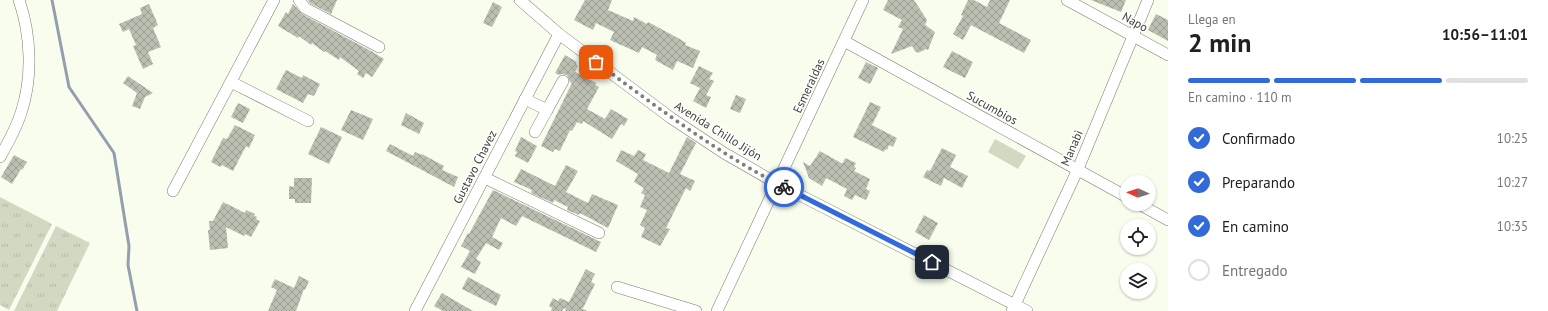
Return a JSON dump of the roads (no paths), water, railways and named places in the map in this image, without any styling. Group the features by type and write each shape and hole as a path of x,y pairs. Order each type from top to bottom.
{"street":[{"path":"0,158 21,113 27,87 28,40 24,14 18,0"},
{"path":"173,191 274,0"},
{"path":"299,0 305,8 379,47"},
{"name":"Avenida Chillo Jijón","path":"520,0 559,34 671,118 724,153 778,184 1014,308 1026,311"},
{"name":"Esmeraldas","path":"717,311 778,184 863,0"},
{"name":"Napo","path":"1067,0 1168,55"},
{"name":"Manabì","path":"1014,308 1078,169 1148,0"},
{"name":"Gustavo Chavez","path":"415,311 559,34"},
{"name":"Sucumbios","path":"844,41 1120,193"},
{"path":"535,132 563,81"},
{"path":"231,82 308,121"},
{"path":"525,100 547,110"},
{"path":"485,178 599,233"},
{"path":"1152,211 1168,220"},
{"path":"617,287 696,311"}],"waterway":[{"path":"52,0 69,87 114,153 129,246 128,265 137,311"}]}
